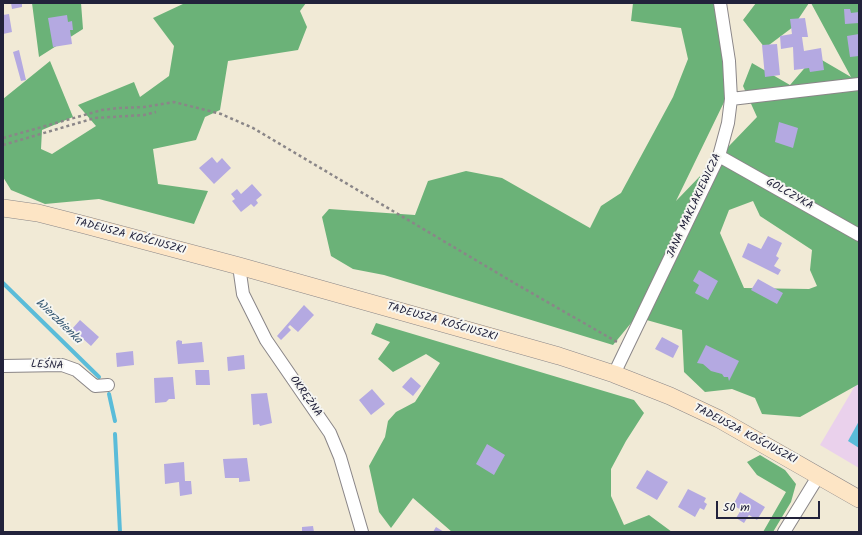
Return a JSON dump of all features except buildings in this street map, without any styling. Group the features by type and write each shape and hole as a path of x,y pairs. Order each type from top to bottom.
{"main road":[{"name":"TADEUSZA KOŚCIUSZKI","path":"3,208 38,213 239,266 551,354 614,374 670,396 719,419 859,499"}],"street":[{"name":"JANA MAKLAKIEWICZA","path":"614,374 628,348 720,156 728,123 731,99 729,61 720,3"},
{"path":"731,99 859,84"},
{"name":"GOLCZYKA","path":"720,156 859,235"},
{"name":"OKRĘŻNA","path":"239,266 243,294 266,340 330,433 340,457 362,532"},
{"name":"LEŚNA","path":"3,366 62,365 76,370 95,386 108,385"},
{"path":"784,532 818,475"}],"path":[{"path":"3,138 102,110 119,108 144,107 174,102 221,114 253,128 535,296 628,348"},
{"path":"3,144 95,118 144,115 156,112"}],"shaded area":[{"path":"859,379 859,468 820,445"}],"green space":[{"path":"32,3 81,3 83,29 39,57"},
{"path":"185,3 306,3 300,11 307,27 298,50 228,61 220,110 205,117 196,140 153,149 158,184 208,191 194,224 99,199 45,204 11,190 3,177 3,99 50,61 73,117 42,130 41,149 52,154 96,126 78,105 134,82 140,97 169,76 174,46 153,18"},
{"path":"633,3 716,3 723,38 727,96 676,201 757,117 743,86 752,63 790,85 815,56 851,77 811,3 859,3 859,384 800,417 762,414 755,398 732,389 705,392 684,372 682,330 636,317 613,345 384,275 353,269 331,256 322,217 329,209 415,215 428,181 466,171 502,178 590,228 601,206 621,193 673,97 688,59 681,28 631,21","holes":["753,201 760,216 812,250 810,270 817,286 809,289 744,288 720,233 729,210"]},
{"path":"756,3 809,3 793,27 765,48 743,20"},
{"path":"376,323 634,400 644,413 626,441 611,469 611,496 624,525 649,515 672,532 452,532 413,498 391,528 379,512 369,466 385,437 388,421 396,412 415,402 440,363 426,354 393,372 378,359 390,342 371,334"},
{"path":"760,455 785,470 796,484 791,502 773,532 763,532 786,492 757,475 747,462"}],"water":[{"path":"859,421 859,448 848,441"}],"waterway":[{"name":"Wierzbienka","path":"3,283 99,377"},
{"name":"Wierzbienka","path":"109,394 115,421"},
{"name":"Wierzbienka","path":"115,434 120,532"}]}
